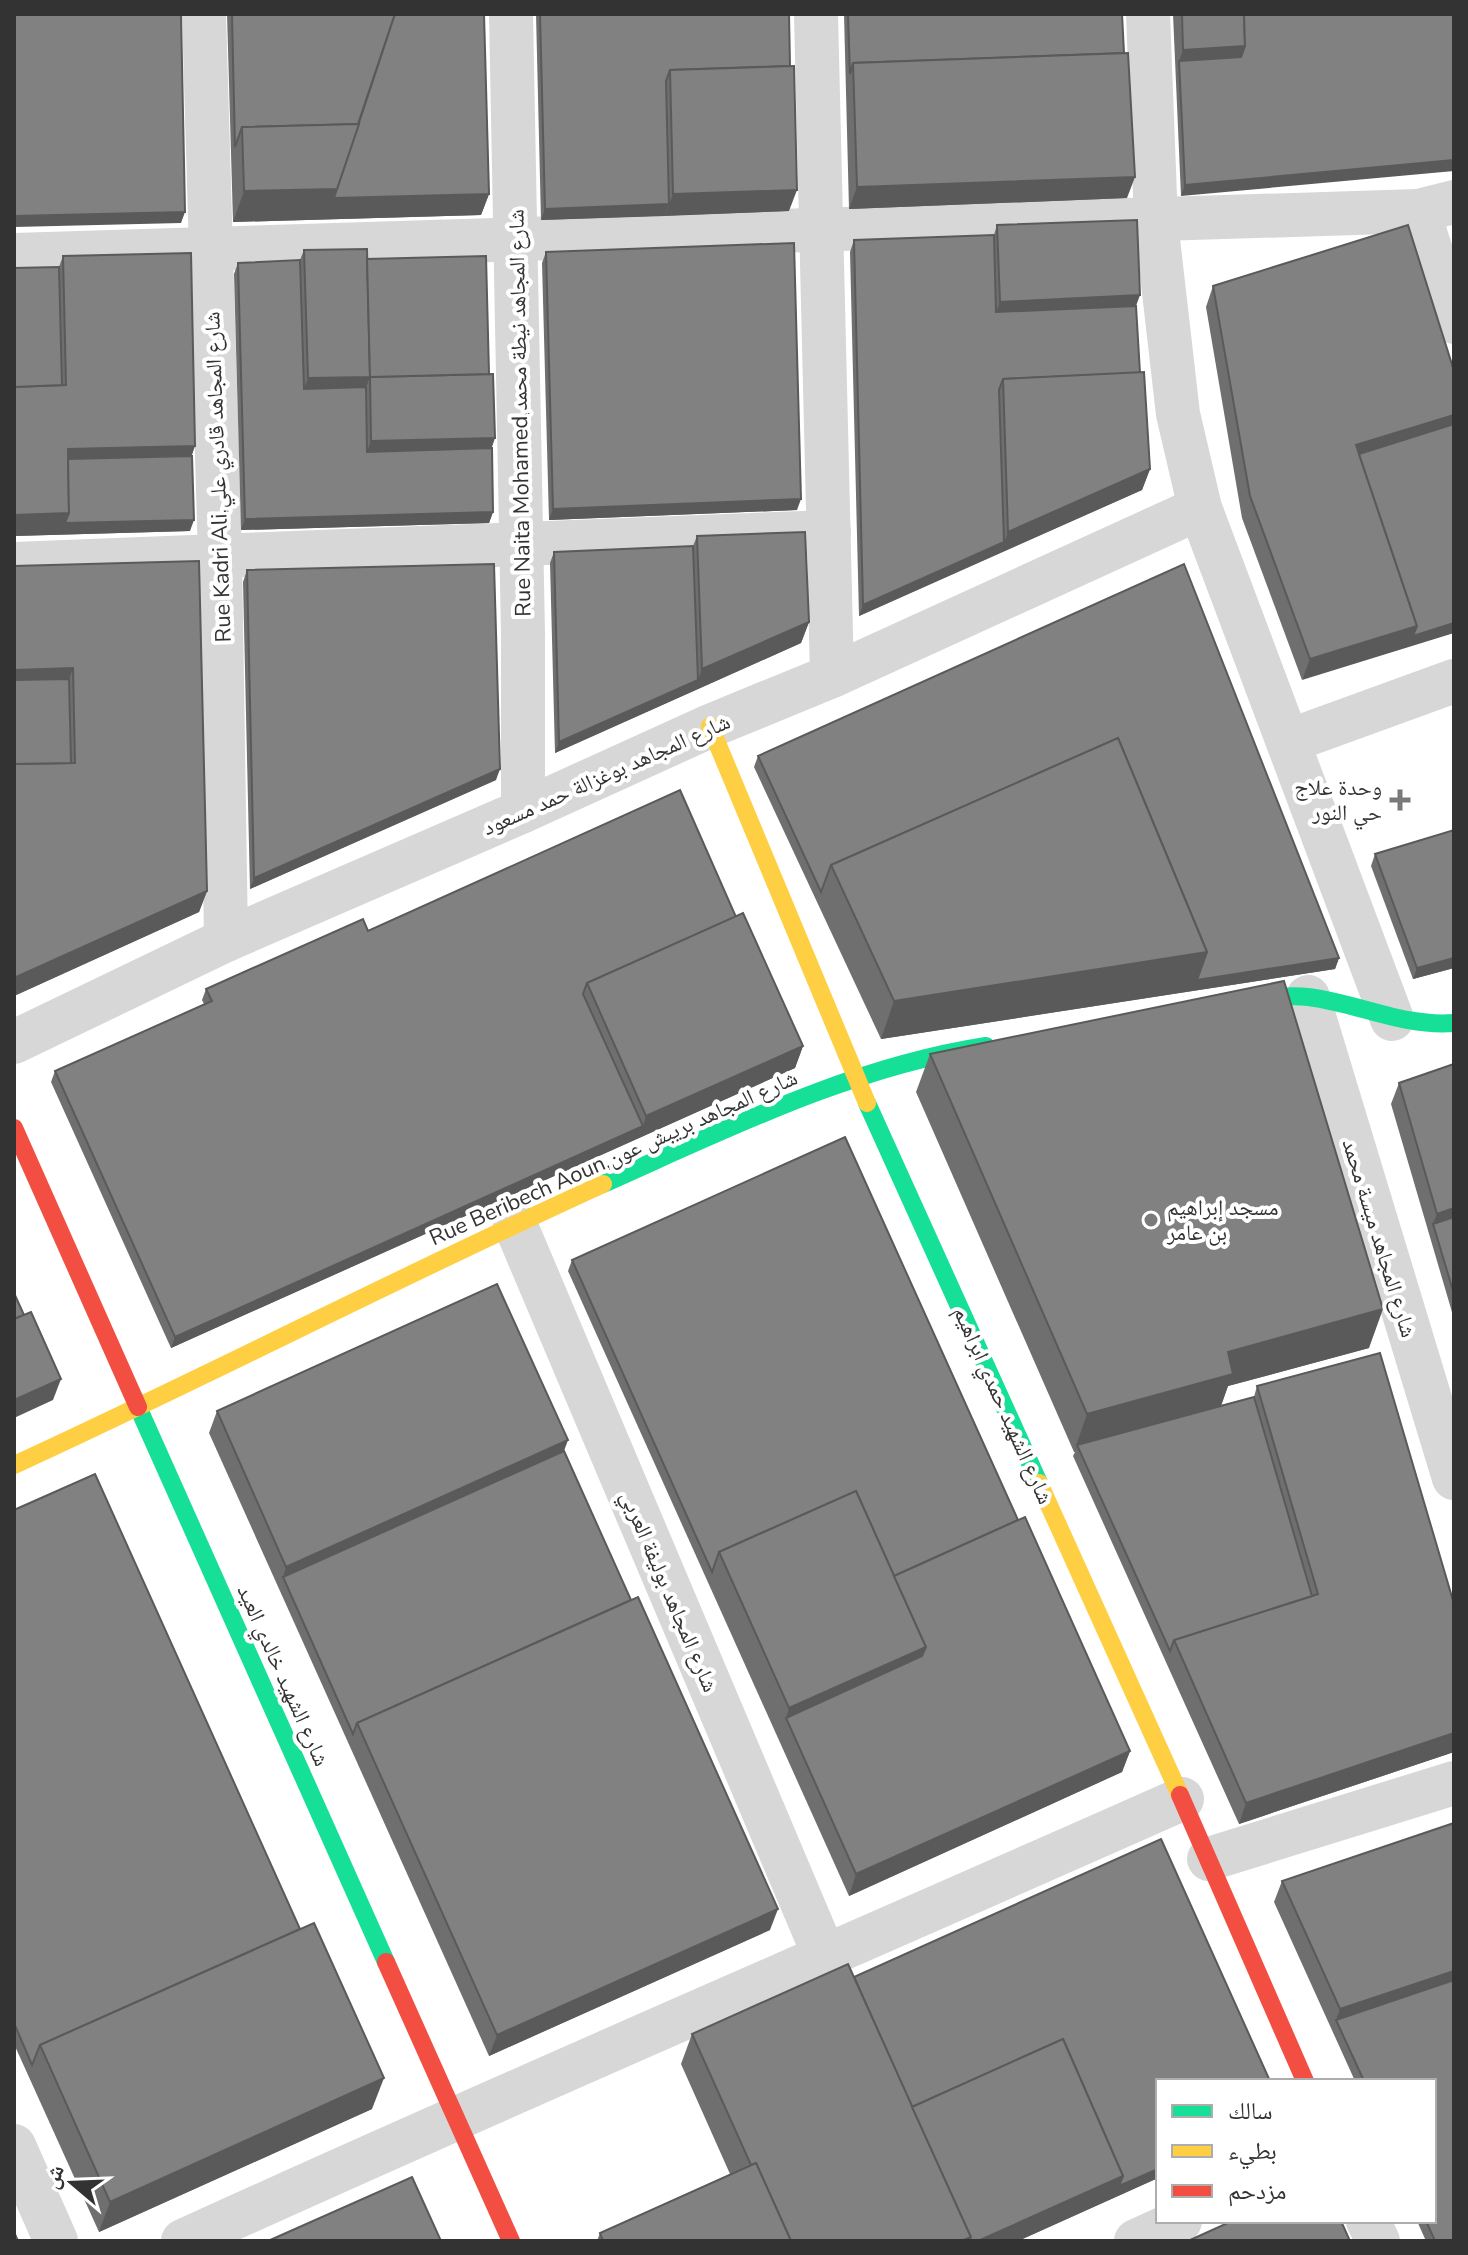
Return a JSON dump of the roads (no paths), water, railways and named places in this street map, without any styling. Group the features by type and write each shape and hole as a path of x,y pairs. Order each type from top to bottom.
{"street":[{"name":"Rue Kadri Ali,شارع المجاهد قادري علي","path":"204,14 220,557 226,940"},
{"name":"Rue Naita Mohamed,شارع المجاهد نيطة محمد","path":"511,14 523,811"},
{"path":"816,14 832,676"},
{"path":"1148,14 1156,222 1178,414 1200,508 1392,1019"},
{"path":"14,255 516,243 1156,222 1436,207 1454,322"},
{"name":"شارع المجاهد بوغزالة حمد مسعود","path":"14,1042 226,940 710,726 832,676 1200,508"},
{"path":"14,564 829,532"},
{"path":"1289,741 1454,681"},
{"name":"شارع الشهيد حمدي ابراهيم","path":"710,726 857,1080 1209,1859 1304,2079"},
{"path":"1204,1009 1265,999 1308,997 1392,1019 1437,1026 1454,1023"},
{"name":"شارع المجاهد ميسة محمد","path":"1308,997 1445,1421 1454,1478"},
{"name":"Rue Beribech Aoun,شارع المجاهد بريبش عون","path":"14,1465 515,1224 784,1103 935,1054 1008,1042"},
{"name":"شارع الشهيد خالدي العيد","path":"14,1128 511,2241"},
{"name":"شارع المجاهد بوليفة العربي","path":"515,1224 825,1957"},
{"path":"1209,1859 1454,1783"},
{"path":"183,2241 456,2116 1182,1799"},
{"path":"14,2146 56,2241"},
{"path":"1136,2241 1176,2223"},
{"path":"1369,2223 1378,2241"}],"place":[{"name":"وحدة علاج حي النور","path":"1400,800"},
{"name":"مسجد إبراهيم بن عامر","path":"1151,1220"}]}
